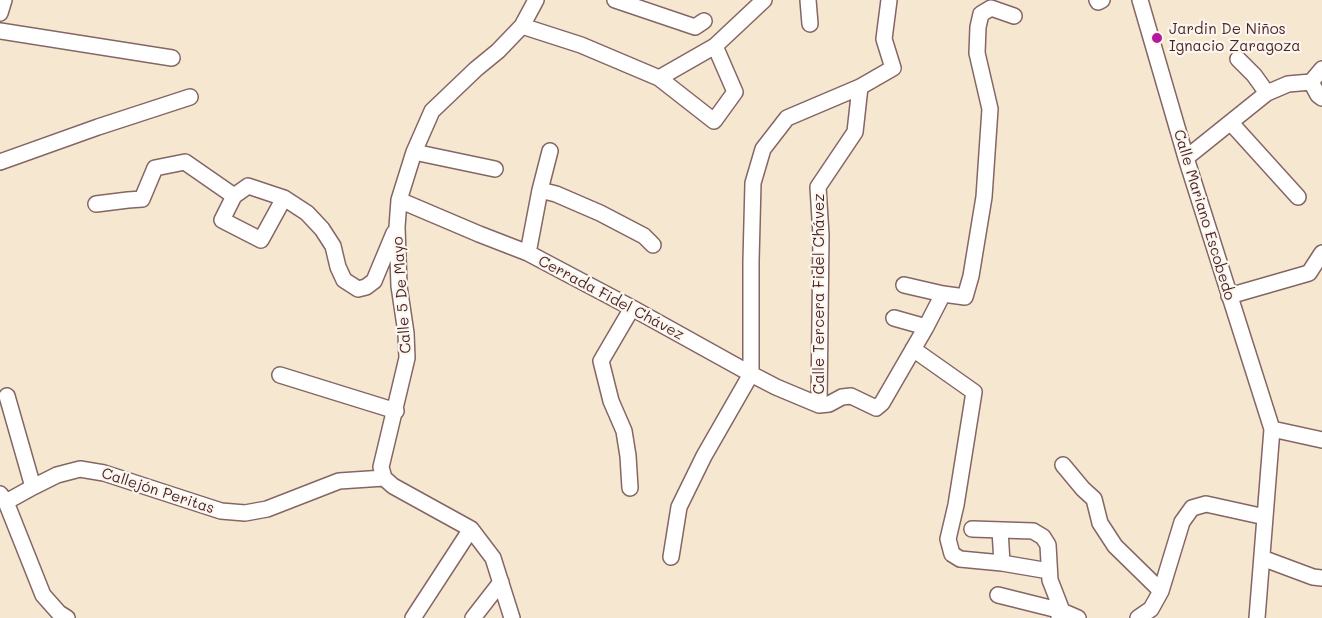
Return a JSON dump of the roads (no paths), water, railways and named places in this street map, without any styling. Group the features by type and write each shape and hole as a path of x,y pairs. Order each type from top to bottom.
{"street":[{"path":"0,13 4,0"},
{"path":"536,0 522,26 581,45 658,78 714,121 735,92 715,46"},
{"path":"615,0 695,27 704,21"},
{"path":"658,78 715,46 764,0"},
{"path":"808,0 810,24"},
{"path":"671,557 679,507 704,456 751,374 753,183 763,150 787,118 860,87 892,68 884,39 889,0"},
{"path":"1096,0 1098,2 1102,0"},
{"name":"Calle Mariano Escobedo","path":"1140,0 1186,158 1272,429 1257,618"},
{"path":"904,285 965,297 971,276 984,197 990,110 977,53 978,27 981,14 991,8 1014,16"},
{"name":"Calle 5 De Mayo","path":"384,478 381,467 407,358 399,286 397,227 399,200 414,152 432,111 522,26"},
{"path":"0,31 172,58"},
{"path":"1239,59 1267,93"},
{"path":"1186,158 1267,93 1288,84 1311,82 1322,69"},
{"path":"1311,82 1322,98"},
{"name":"Calle Tercera Fidel Chávez","path":"819,405 821,236 818,187 855,132 860,87"},
{"path":"0,162 87,130 190,97"},
{"path":"1231,123 1298,197"},
{"path":"528,253 549,151"},
{"path":"414,152 495,169"},
{"path":"96,204 142,199 155,168 185,162 234,196"},
{"path":"284,198 261,240 222,220 234,196 248,186 284,198 307,213 322,229 333,246 344,280 357,289 366,287 374,281 397,227"},
{"path":"540,190 556,194 600,213 644,236 653,244"},
{"name":"Cerrada Fidel Chávez","path":"399,200 528,253 751,374 819,405"},
{"path":"1229,296 1309,273 1322,253"},
{"path":"819,405 851,396 876,408 882,403 943,294"},
{"path":"630,488 624,430 611,401 602,361 633,308"},
{"path":"894,318 926,327"},
{"path":"913,350 974,392 956,505 948,539 952,554 960,559 1049,571"},
{"path":"280,375 396,411"},
{"path":"7,396 33,487"},
{"path":"1272,429 1322,440"},
{"path":"1063,465 1094,499 1100,523 1115,546 1161,591"},
{"name":"Callejón Peritas","path":"3,498 57,475 80,469 104,473 221,512 245,513 267,508 339,481 384,478"},
{"path":"384,478 393,486 471,529 493,558 512,618"},
{"path":"3,498 43,595 59,613 67,618"},
{"path":"1138,618 1151,609 1161,591 1182,522 1192,508 1206,504 1265,517"},
{"path":"413,618 471,529"},
{"path":"972,529 1033,531 1043,537 1048,545 1050,580 1061,615"},
{"path":"1000,530 1002,563"},
{"path":"1262,558 1313,577 1322,578"},
{"path":"473,618 501,582"},
{"path":"998,595 1061,615 1078,618"}],"place":[{"name":"Jardin De Niños Ignacio Zaragoza","path":"1157,38"}]}
